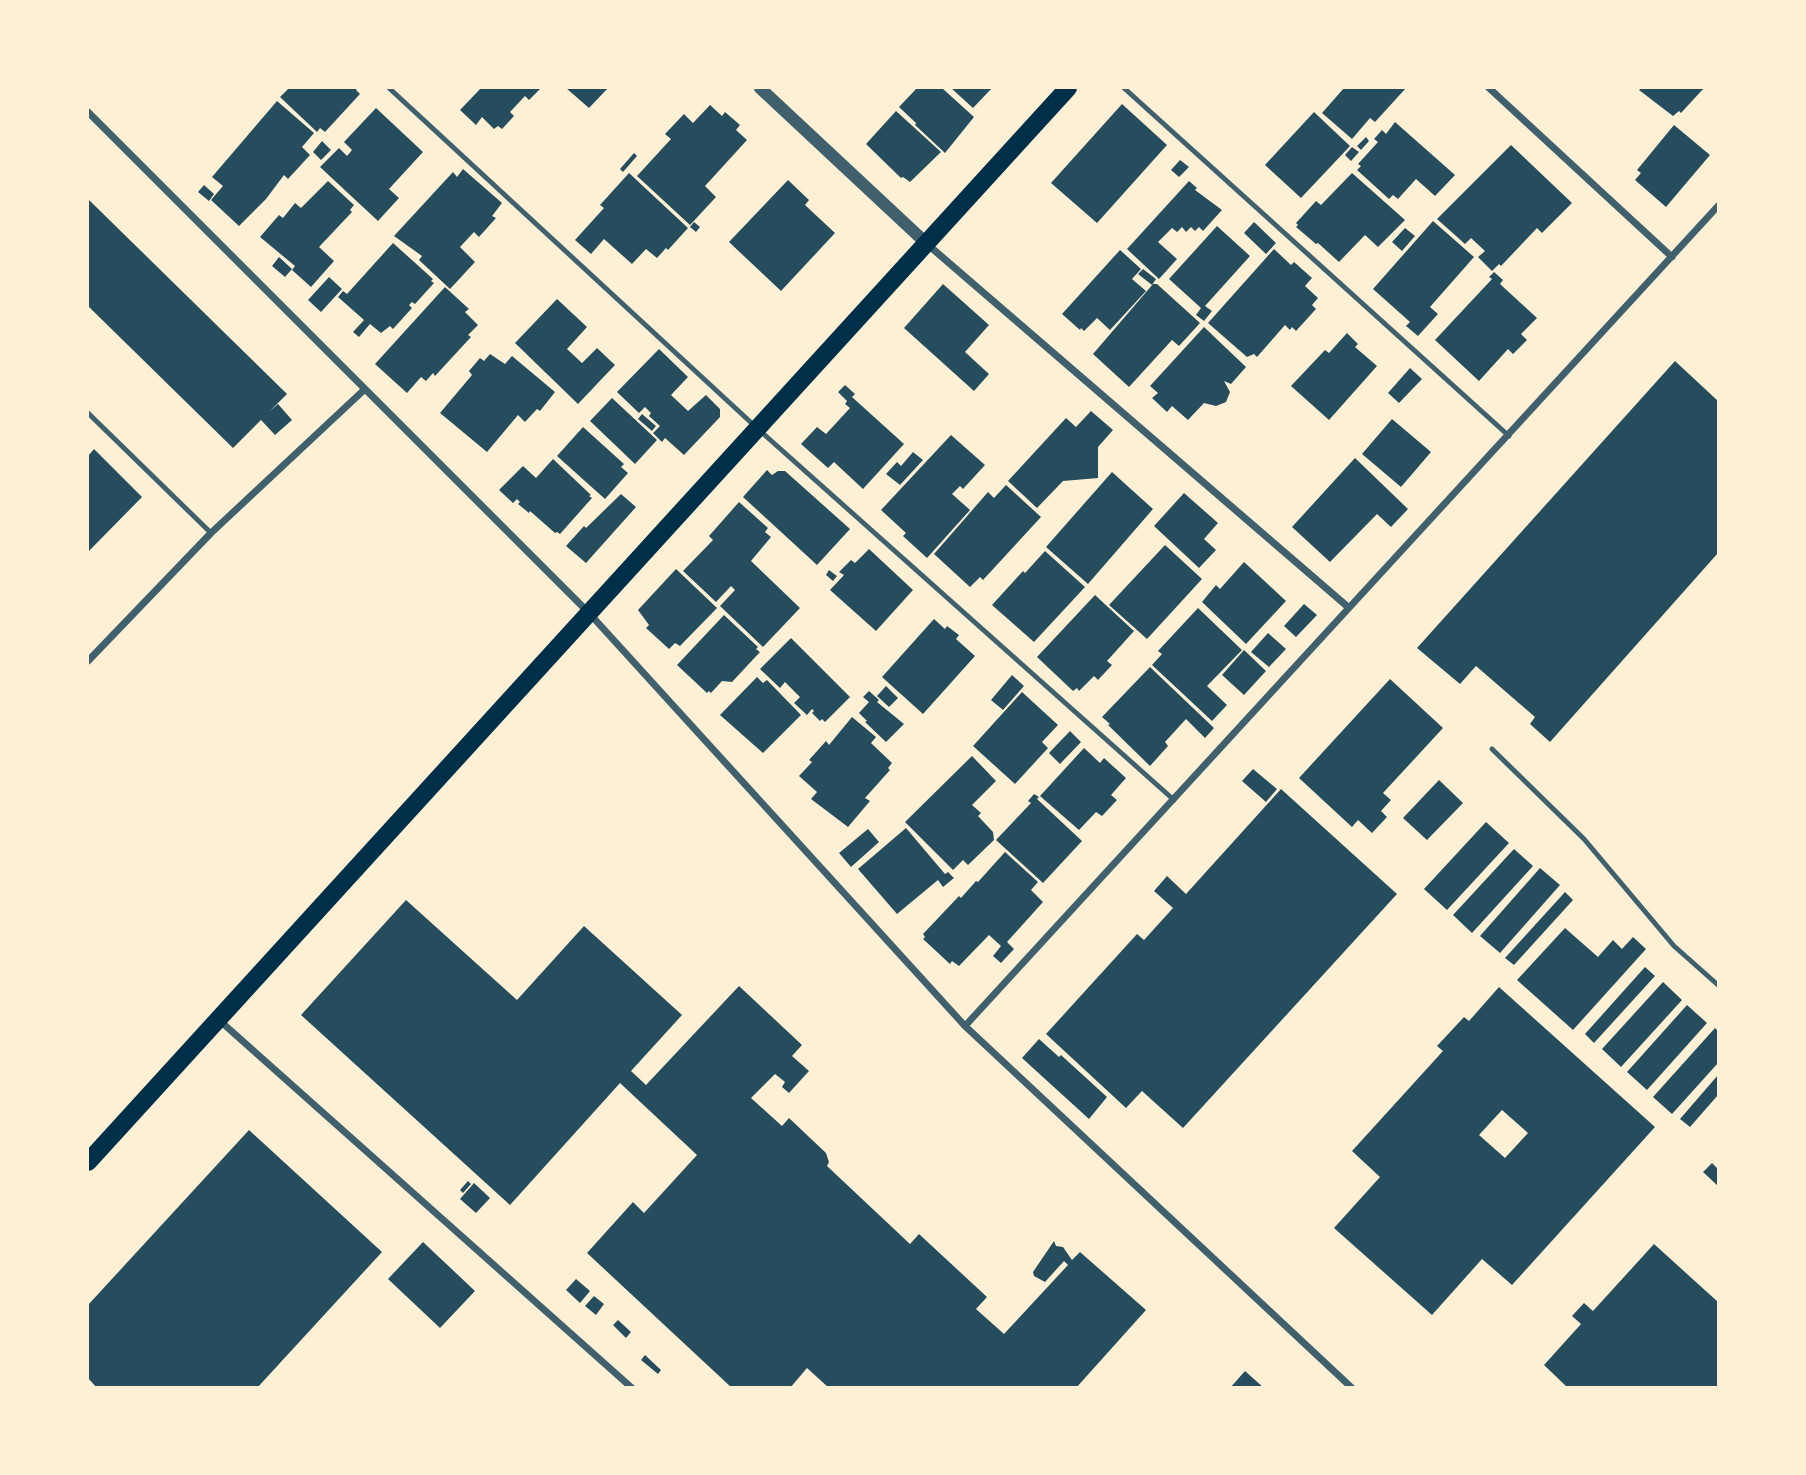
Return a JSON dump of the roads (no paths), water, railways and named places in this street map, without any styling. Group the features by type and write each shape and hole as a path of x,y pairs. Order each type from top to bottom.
{"main road":[{"path":"88,1162 1068,88"}],"street":[{"path":"760,88 926,243 1348,607"},
{"path":"1489,88 1672,257"},
{"path":"88,112 589,614 965,1026 1352,1388"},
{"path":"965,1026 1718,206"},
{"path":"88,661 211,533 366,389"},
{"path":"88,647 94,653"},
{"path":"218,1019 632,1388"}],"lane":[{"path":"389,88 758,429 1174,800"},
{"path":"1124,88 1508,436"},
{"path":"88,413 211,533"},
{"path":"1492,749 1584,839 1674,946 1718,985"}]}
